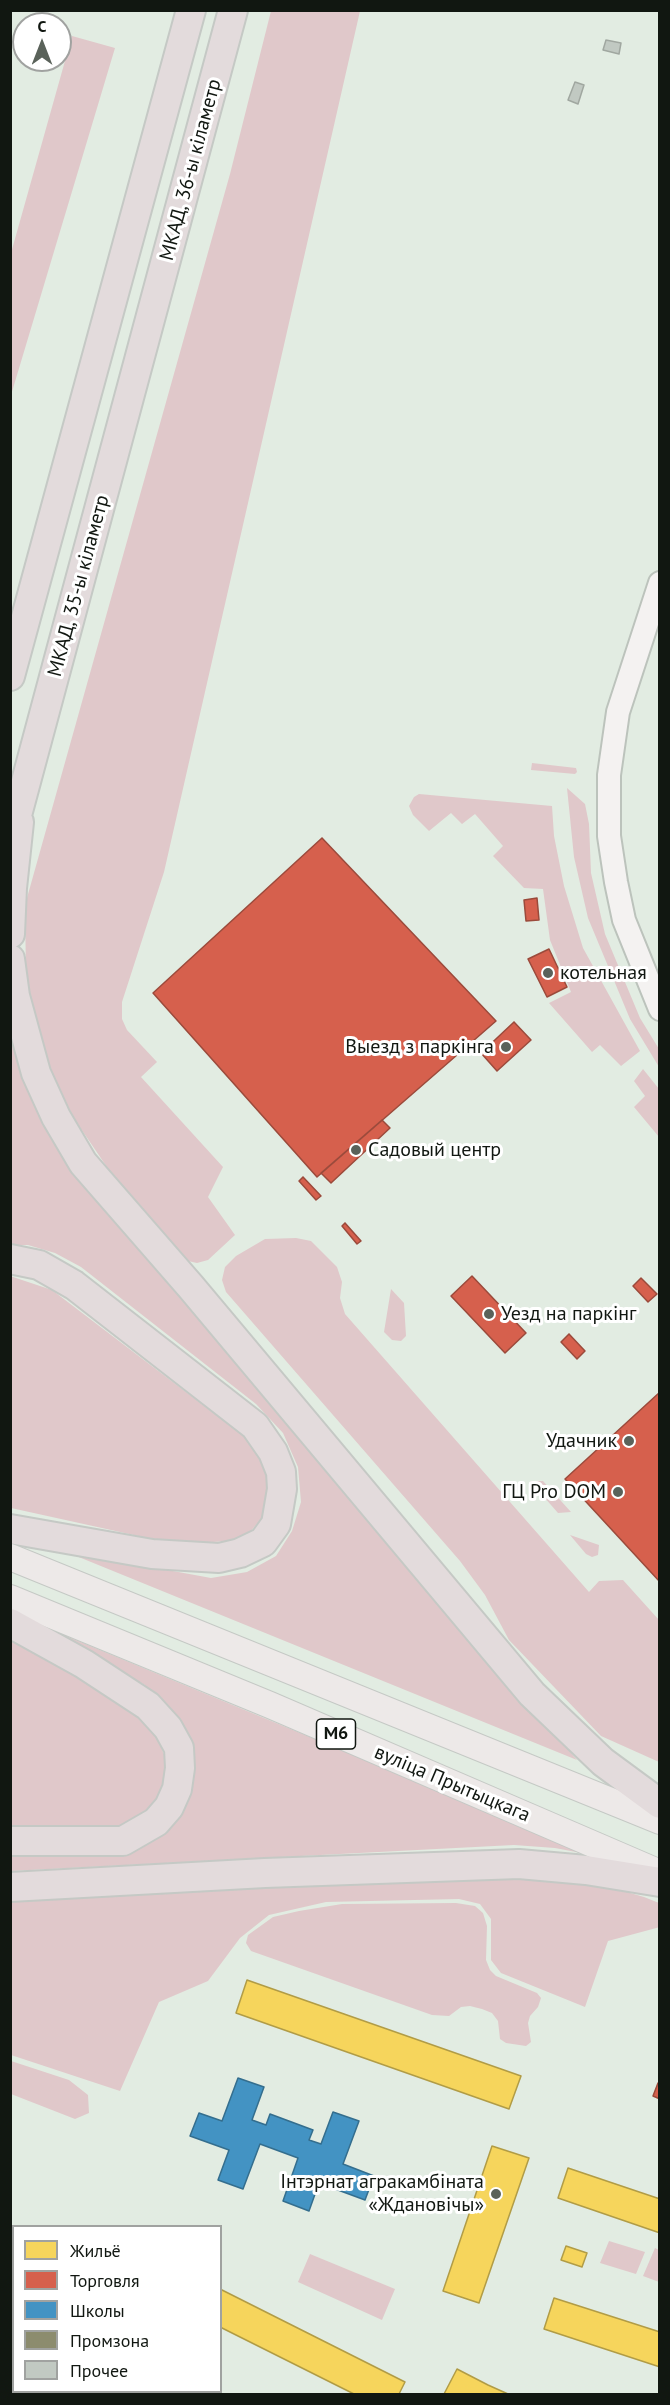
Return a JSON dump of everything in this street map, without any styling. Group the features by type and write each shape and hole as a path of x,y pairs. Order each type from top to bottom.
{"highway":[{"name":"МКАД, 36-ы кіламетр","path":"10,676 191,10"},
{"name":"МКАД, 36-ы кіламетр","path":"148,330 234,10"},
{"name":"МКАД, 35-ы кіламетр","path":"10,841 148,330"},
{"path":"10,934 12,888 21,805"},
{"path":"10,958 15,996 36,1073 56,1117 83,1163 191,1287 532,1694 603,1762 660,1804"},
{"path":"10,1259 39,1265 74,1285 255,1426 273,1452 280,1472 282,1489 276,1524 263,1542 240,1553 219,1558 152,1554 10,1529"},
{"path":"10,1623 93,1670 148,1706 168,1728 179,1748 180,1768 177,1789 169,1807 156,1822 123,1841 10,1842"},
{"path":"10,1887 265,1873 519,1864 586,1870 660,1882"}],"main road":[{"path":"660,583 618,712 611,747 609,836 622,910 637,957 660,1009"},
{"name":"М6","path":"10,1557 660,1821"},
{"name":"вуліца Прытыцкага","path":"10,1598 270,1705 660,1874"}],"shaded area":[{"path":"271,11 360,11 164,872 122,1002 122,1019 127,1030 157,1062 141,1077 223,1167 208,1197 235,1235 208,1260 197,1263 178,1255 128,1198 77,1123 54,1081 42,1049 26,977 25,905 230,174"},
{"path":"72,36 115,48 11,395 11,253 62,72 72,72"},
{"path":"532,763 576,768 577,772 575,774 531,770"},
{"path":"567,788 585,804 589,824 591,873 605,934 640,1018 659,1049 659,1067 630,1019 588,918 574,857"},
{"path":"419,794 552,806 554,836 564,886 583,948 640,1051 621,1066 600,1045 592,1052 549,1003 571,992 550,940 543,889 524,888 493,856 503,846 475,814 462,824 451,813 429,831 413,815 409,806 414,797"},
{"path":"10,1011 98,1194 577,1760 64,1551 211,1578 247,1572 276,1556 292,1531 301,1502 298,1467 283,1433 256,1404 81,1267 55,1253 28,1245 11,1245"},
{"path":"643,1069 659,1089 659,1137 634,1107 645,1096 634,1081"},
{"path":"296,1238 311,1241 337,1267 342,1282 340,1298 345,1314 589,1592 599,1581 623,1580 659,1620 659,1762 601,1736 509,1640 485,1595 460,1561 226,1292 222,1280 225,1267 236,1256 265,1239"},
{"path":"10,1276 52,1290 245,1437 263,1460 271,1488 265,1515 249,1533 229,1541 197,1543 161,1541 11,1508"},
{"path":"391,1289 404,1303 406,1336 401,1341 392,1340 384,1332"},
{"path":"530,1481 543,1481 571,1512 558,1513"},
{"path":"570,1535 599,1545 598,1555 592,1557 586,1554"},
{"path":"30,1621 597,1856 555,1848 514,1845 11,1871 11,1853 139,1847 161,1836 190,1797 194,1762 184,1726 145,1685"},
{"path":"11,1638 137,1713 155,1732 165,1757 165,1782 156,1801 141,1815 122,1825 98,1830 11,1828"},
{"path":"509,1874 575,1877 644,1897 659,1903 660,1927 608,1941 585,2007 501,1973 491,1960 491,1919 480,1904 459,1899 326,1902 269,1915 240,1938 208,1981 159,2002 120,2091 11,2055 10,1900"},
{"path":"456,1903 475,1906 483,1913 487,1926 486,1960 490,1970 496,1976 537,1993 541,1998 538,2007 530,2016 528,2023 531,2042 526,2046 506,2043 500,2039 498,2021 492,2013 482,2009 470,2006 461,2007 449,2016 432,2015 251,1951 246,1943 248,1935 273,1917 299,1911 342,1904"},
{"path":"11,2061 69,2080 88,2095 89,2113 75,2119 11,2094"},
{"path":"609,2241 645,2252 636,2274 600,2263"},
{"path":"655,2248 659,2250 659,2282 643,2276"},
{"path":"310,2254 395,2289 382,2320 298,2282"}],"building: Жильё":[{"path":"247,1980 521,2076 509,2109 236,2013"},
{"name":"Інтэрнат агракамбіната «Ждановічы»","path":"492,2146 529,2158 479,2303 443,2291"},
{"path":"568,2168 660,2199 660,2233 558,2198"},
{"path":"566,2246 587,2253 582,2267 561,2260"},
{"path":"222,2290 405,2382 399,2394 354,2394 222,2328"},
{"path":"554,2298 660,2332 660,2367 544,2329"},
{"path":"457,2369 488,2385 508,2394 444,2394"}],"building: Торговля":[{"path":"322,838 496,1021 317,1177 153,993"},
{"path":"537,898 539,920 526,921 524,900"},
{"name":"котельная","path":"549,949 567,987 547,997 528,959"},
{"name":"Выезд з паркінга","path":"514,1022 531,1040 497,1071 481,1053"},
{"name":"Садовый центр","path":"382,1120 390,1128 331,1183 321,1173"},
{"path":"303,1177 321,1196 316,1200 299,1181"},
{"path":"345,1223 361,1241 357,1244 342,1226"},
{"name":"Уезд на паркінг","path":"472,1276 526,1333 505,1353 451,1296"},
{"path":"641,1278 657,1294 648,1302 633,1286"},
{"path":"569,1334 585,1351 577,1359 561,1342"},
{"name":"ГЦ Pro DOM","path":"660,1392 660,1582 565,1479"},
{"path":"660,2083 660,2099 653,2096"}],"building: Школы":[{"path":"238,2078 264,2087 252,2120 266,2125 270,2114 313,2130 309,2140 321,2144 333,2112 359,2121 343,2164 374,2176 365,2200 319,2183 309,2211 283,2201 298,2158 260,2144 243,2189 218,2180 229,2150 190,2136 199,2113 222,2121"}],"building: Промзона":[{"path":"128,2393 172,2394 131,2394"}],"building: Прочее":[{"path":"606,40 621,43 619,54 603,50"},
{"path":"575,82 584,85 578,104 568,100"}],"place":[{"name":"котельная","path":"548,973"},
{"name":"Выезд з паркінга","path":"506,1047"},
{"name":"Садовый центр","path":"356,1150"},
{"name":"Уезд на паркінг","path":"489,1314"},
{"name":"Удачник","path":"629,1441"},
{"name":"ГЦ Pro DOM","path":"618,1492"},
{"name":"Інтэрнат агракамбіната «Ждановічы»","path":"496,2194"}]}
